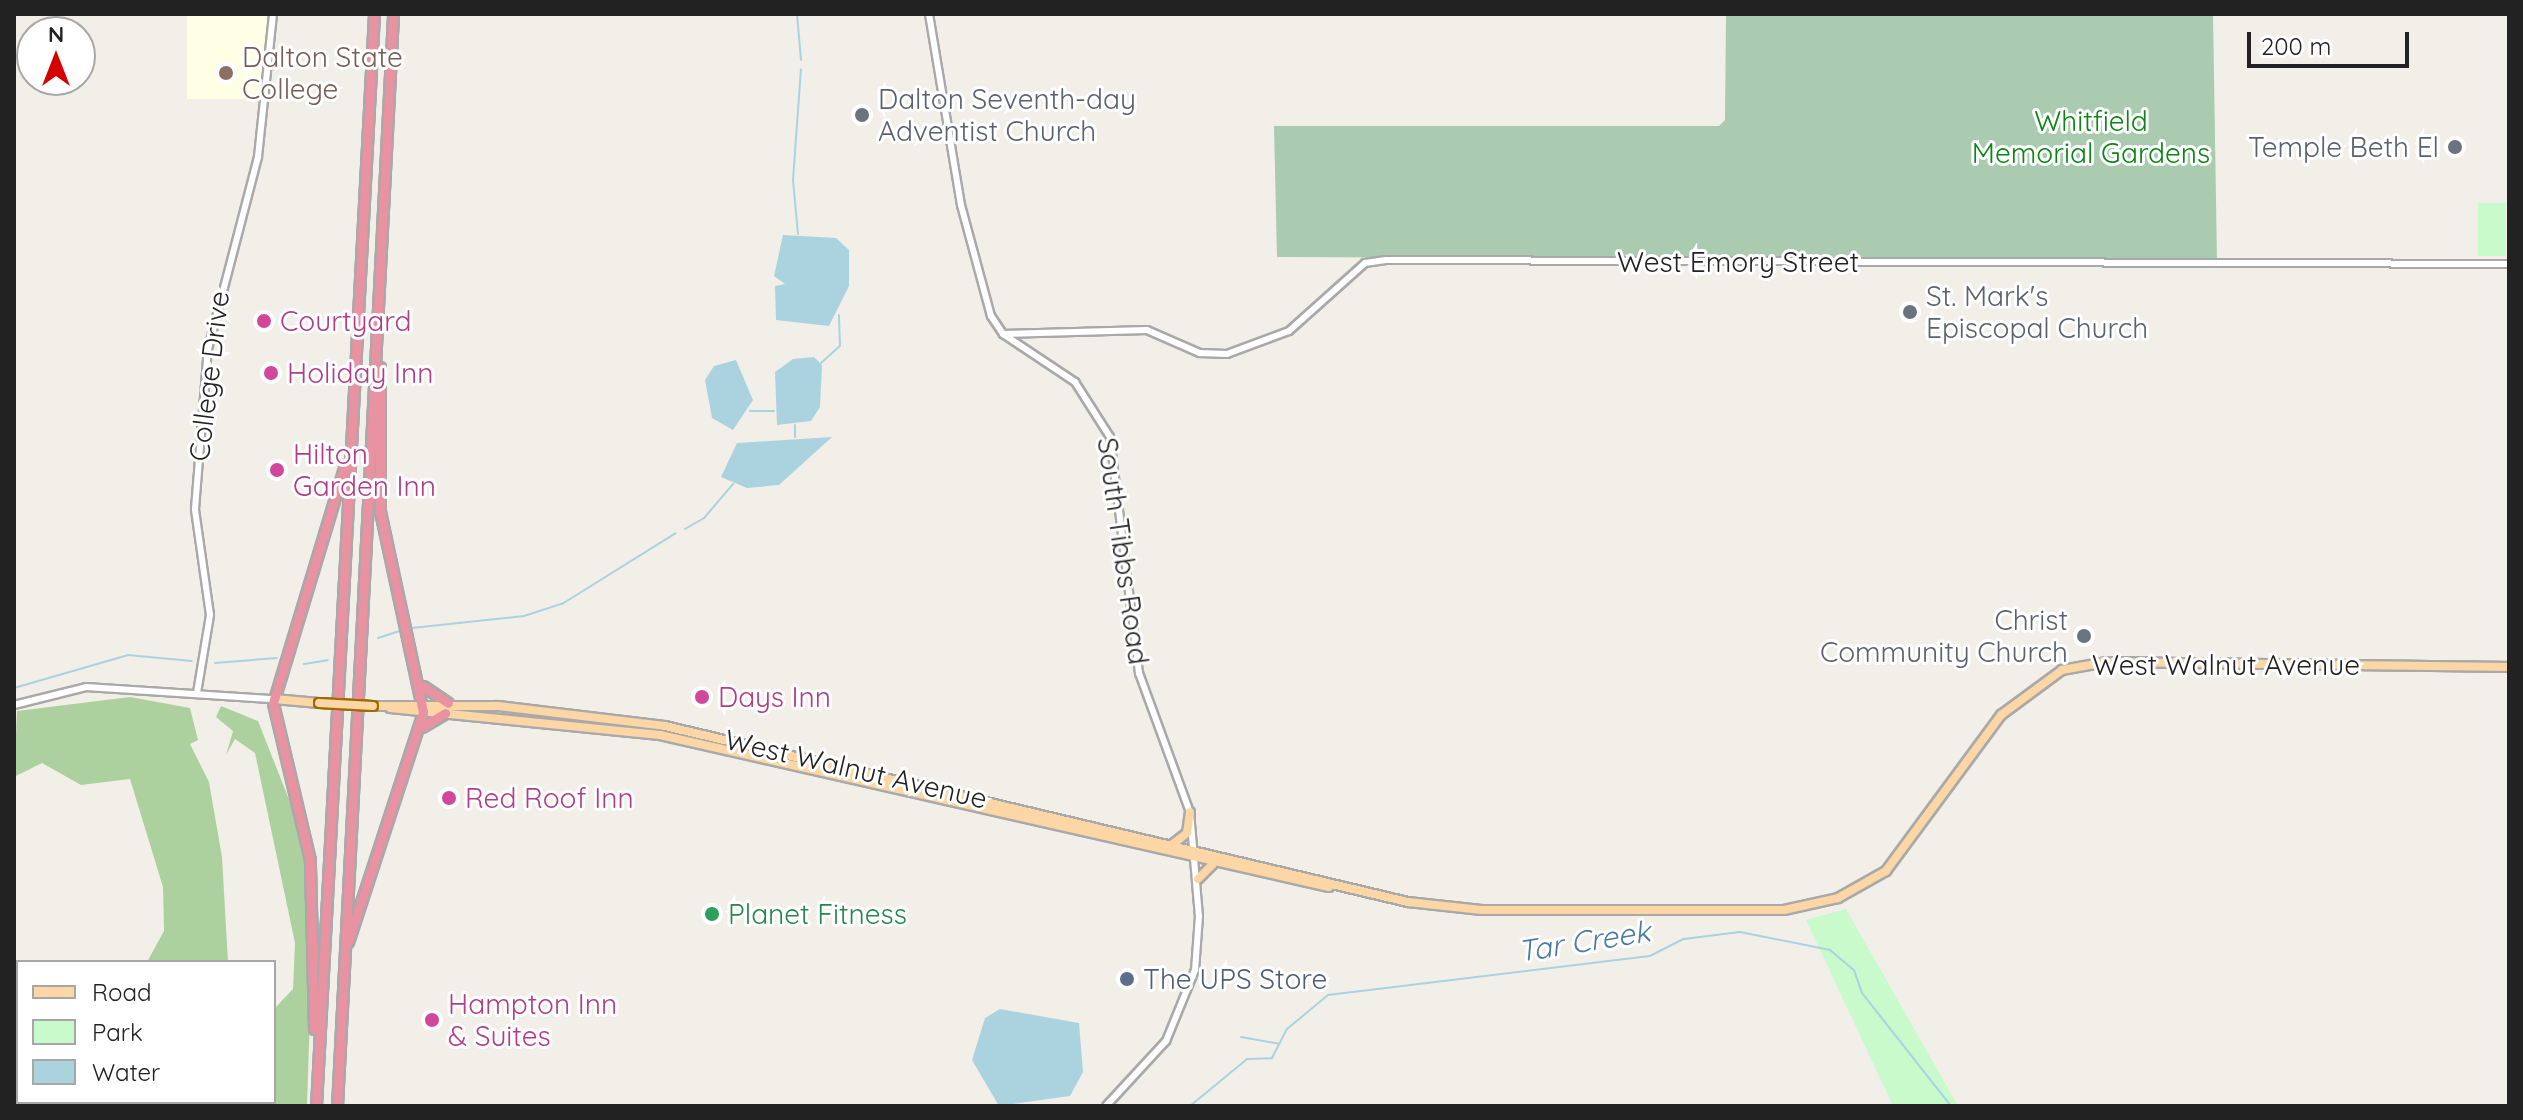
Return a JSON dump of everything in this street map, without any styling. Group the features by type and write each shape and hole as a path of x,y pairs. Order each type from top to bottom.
{"highway":[{"path":"316,1106 374,14"},
{"path":"337,1106 393,14"},
{"path":"343,956 420,730 423,707 423,686 380,512 376,320"},
{"path":"317,1079 310,860 274,699 351,450"},
{"path":"420,730 432,715 446,708 423,686"}],"main road":[{"name":"West Walnut Avenue","path":"274,699 446,708 694,731 1173,845 1214,864 1482,910 1811,906 1849,894 1892,865 2001,715 2062,670 2107,662 2509,667"},
{"name":"West Walnut Avenue","path":"446,708 690,741 1330,886"},
{"path":"1173,845 1186,835 1190,812"},
{"path":"1198,879 1214,864"}],"street":[{"name":"College Drive","path":"197,693 210,615 195,509 208,342 258,157 273,14"},
{"path":"929,14 962,210 980,284 1003,334"},
{"name":"West Emory Street","path":"1003,334 1147,330 1200,353 1227,354 1289,331 1365,263 1386,260 2509,264"},
{"name":"South Tibbs Road","path":"1003,334 1075,382 1110,437 1139,673 1190,812 1198,879 1198,944 1182,1010 1147,1067 1106,1106"},
{"path":"14,705 86,687 274,699"}],"shaded area":[{"name":"Dalton State College","path":"187,14 267,14 267,99 187,99"}],"green space":[{"name":"Whitfield Memorial Gardens","path":"1726,14 2213,14 2217,261 1277,257 1274,126 1719,126 1725,120"},
{"path":"2478,203 2506,203 2506,256 2478,256"},
{"path":"130,697 190,708 198,740 190,744 209,782 222,857 228,960 148,960 164,931 163,887 130,779 81,785 42,763 14,777 17,711"},
{"path":"221,706 258,721 303,835 313,920 307,1106 128,1106 276,1104 276,1007 293,989 295,943 255,753 235,739 226,755 233,731 216,717"},
{"path":"1846,909 1957,1104 1893,1106 1806,920"}],"water":[{"path":"783,235 836,238 849,250 849,286 829,326 776,320 775,286 785,284 774,276"},
{"path":"814,357 822,365 820,407 811,421 777,425 775,372 793,359"},
{"path":"736,360 753,400 733,430 712,418 705,380 714,366"},
{"path":"832,437 779,485 747,488 721,477 737,443"},
{"path":"1000,1009 1079,1023 1083,1072 1070,1096 999,1106 972,1060 985,1018"}],"waterway":[{"path":"797,14 801,60"},
{"path":"798,234 793,180 801,69"},
{"path":"821,363 840,346 839,315"},
{"path":"750,411 774,411"},
{"path":"795,425 795,437"},
{"path":"685,529 704,518 733,484"},
{"path":"412,628 524,616 562,604 676,533"},
{"path":"378,638 403,630"},
{"path":"14,688 128,655 192,661"},
{"path":"215,663 277,658"},
{"path":"304,664 328,660"},
{"name":"Tar Creek","path":"1190,1106 1247,1059 1272,1058 1287,1029 1328,995 1650,956 1684,939 1740,932 1830,950 1854,970 1862,993 1951,1106"},
{"path":"1241,1037 1279,1044"}],"place":[{"name":"Dalton State College","path":"226,73"},
{"name":"Dalton Seventh-day Adventist Church","path":"862,115"},
{"name":"Temple Beth El","path":"2455,147"},
{"name":"St. Mark's Episcopal Church","path":"1910,312"},
{"name":"Courtyard","path":"264,321"},
{"name":"Holiday Inn","path":"271,373"},
{"name":"Hilton Garden Inn","path":"277,470"},
{"name":"Christ Community Church","path":"2084,636"},
{"name":"Days Inn","path":"702,697"},
{"name":"Red Roof Inn","path":"449,798"},
{"name":"Planet Fitness","path":"712,914"},
{"name":"The UPS Store","path":"1127,979"},
{"name":"Hampton Inn & Suites","path":"432,1020"}]}
